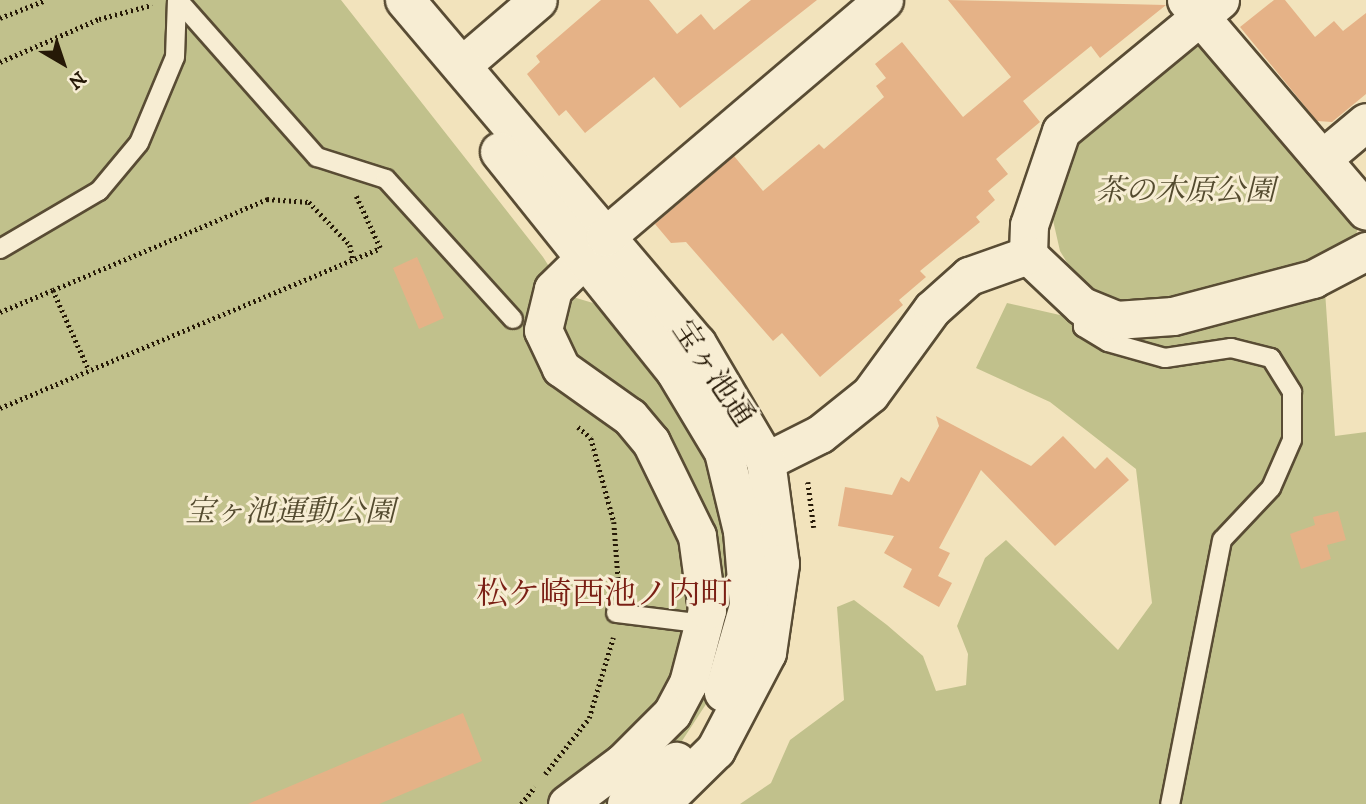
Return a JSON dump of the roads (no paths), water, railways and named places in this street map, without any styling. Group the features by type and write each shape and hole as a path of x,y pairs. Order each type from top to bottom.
{"street":[{"name":"宝ヶ池通","path":"375,0 595,248 697,344 766,461 780,564 767,653 716,750 661,804"},
{"name":"宝ヶ池通","path":"405,0 461,66 595,248 676,372 724,452 734,477 749,606 726,688 683,755 627,804"},
{"path":"461,66 538,0"},
{"path":"567,804 623,762 672,713 705,624 706,572 670,476 630,417 561,368 543,330 553,289 595,248 884,0"},
{"path":"1366,211 1202,6 1061,131 1029,225 1028,255 1082,306 1116,320 1173,316 1313,279 1366,251"},
{"path":"1322,159 1366,122"},
{"path":"766,461 820,434 870,394 932,309 969,276 1028,255"}],"lane":[{"path":"0,249 99,191 139,143 175,57 172,1"},
{"path":"172,1 317,157 386,179 513,319"},
{"path":"1082,306 1083,327 1108,342 1165,358 1231,348 1271,358 1292,392 1292,440 1271,488 1222,540 1170,804"},
{"path":"616,613 705,624"}],"district":[{"name":"松ケ崎西池ノ内町","path":"604,595"}],"park label":[{"name":"茶の木原公園","path":"1185,192"},
{"name":"宝ヶ池運動公園","path":"290,513"}]}
